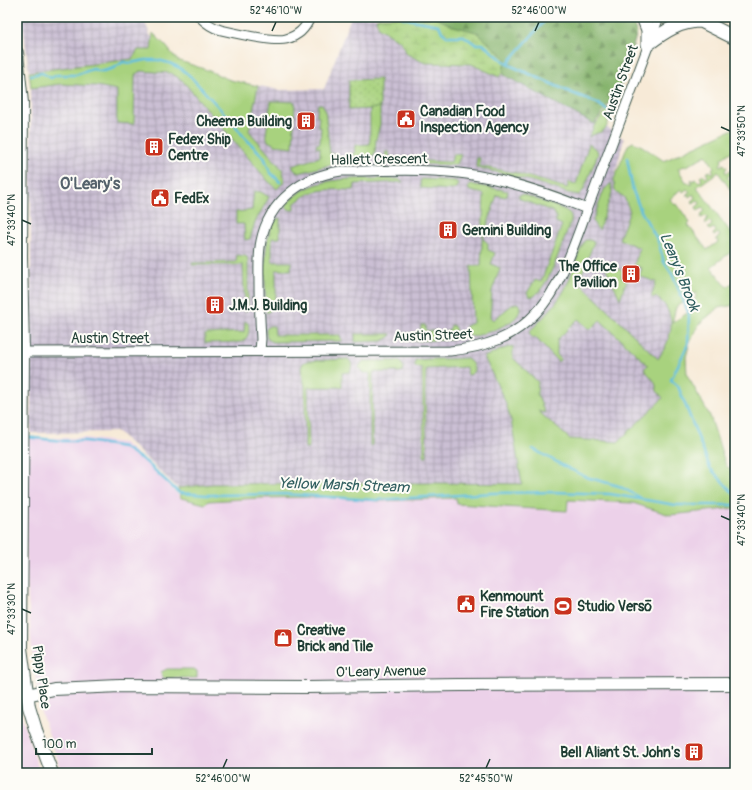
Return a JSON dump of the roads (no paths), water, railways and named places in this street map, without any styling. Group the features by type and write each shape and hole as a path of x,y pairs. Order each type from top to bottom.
{"main road":[{"path":"643,17 648,30 648,44"},
{"path":"648,44 676,26 698,18 735,38"}],"street":[{"path":"200,17 210,25 220,30 275,40 294,36 302,30 310,17"},
{"name":"Austin Street","path":"23,352 450,351 480,347 517,330 537,312 557,284 587,209 659,17"},
{"name":"Pippy Place","path":"17,53 22,103 19,256 23,352 22,648 30,711 52,773"},
{"name":"Hallett Crescent","path":"260,351 259,261 261,239 270,217 284,197 294,189 316,177 329,173 341,172 429,172 466,174 528,187 548,193 587,209"},
{"name":"O'Leary Avenue","path":"27,695 54,689 120,686 307,687 460,684 735,684"}],"waterway":[{"name":"Leary's Brook","path":"402,17 439,25 442,32 447,36 464,36 475,44 483,44 507,64 597,103 607,110"},
{"path":"507,64 548,17"},
{"path":"31,75 42,73 51,78 57,75 76,75 93,69 104,71 114,68 123,62 130,63 146,60 158,60 169,63 180,68 190,76 244,137 264,157 270,172 280,182"},
{"name":"Leary's Brook","path":"627,158 633,191 641,211 658,241 664,262 672,274 689,314 688,344 671,380 678,386 710,468 735,495"},
{"name":"Yellow Marsh Stream","path":"25,437 63,441 86,441 123,447 146,462 179,493 207,495 284,494 375,500 493,493 555,492 610,494 676,505 735,505"},
{"path":"533,449 586,477 619,486 641,498"}],"place":[{"name":"Canadian Food Inspection Agency","path":"406,119"},
{"name":"Cheema Building","path":"306,121"},
{"name":"Fedex Ship Centre","path":"154,147"},
{"name":"FedEx","path":"160,198"},
{"name":"Gemini Building","path":"448,230"},
{"name":"The Office Pavilion","path":"631,274"},
{"name":"J.M.J. Building","path":"215,305"},
{"name":"Kenmount Fire Station","path":"466,604"},
{"name":"Studio Versō","path":"563,606"},
{"name":"Creative Brick and Tile","path":"283,638"},
{"name":"Bell Aliant St. John's","path":"694,752"}],"district":[{"name":"O'Leary's","path":"90,183"}]}
